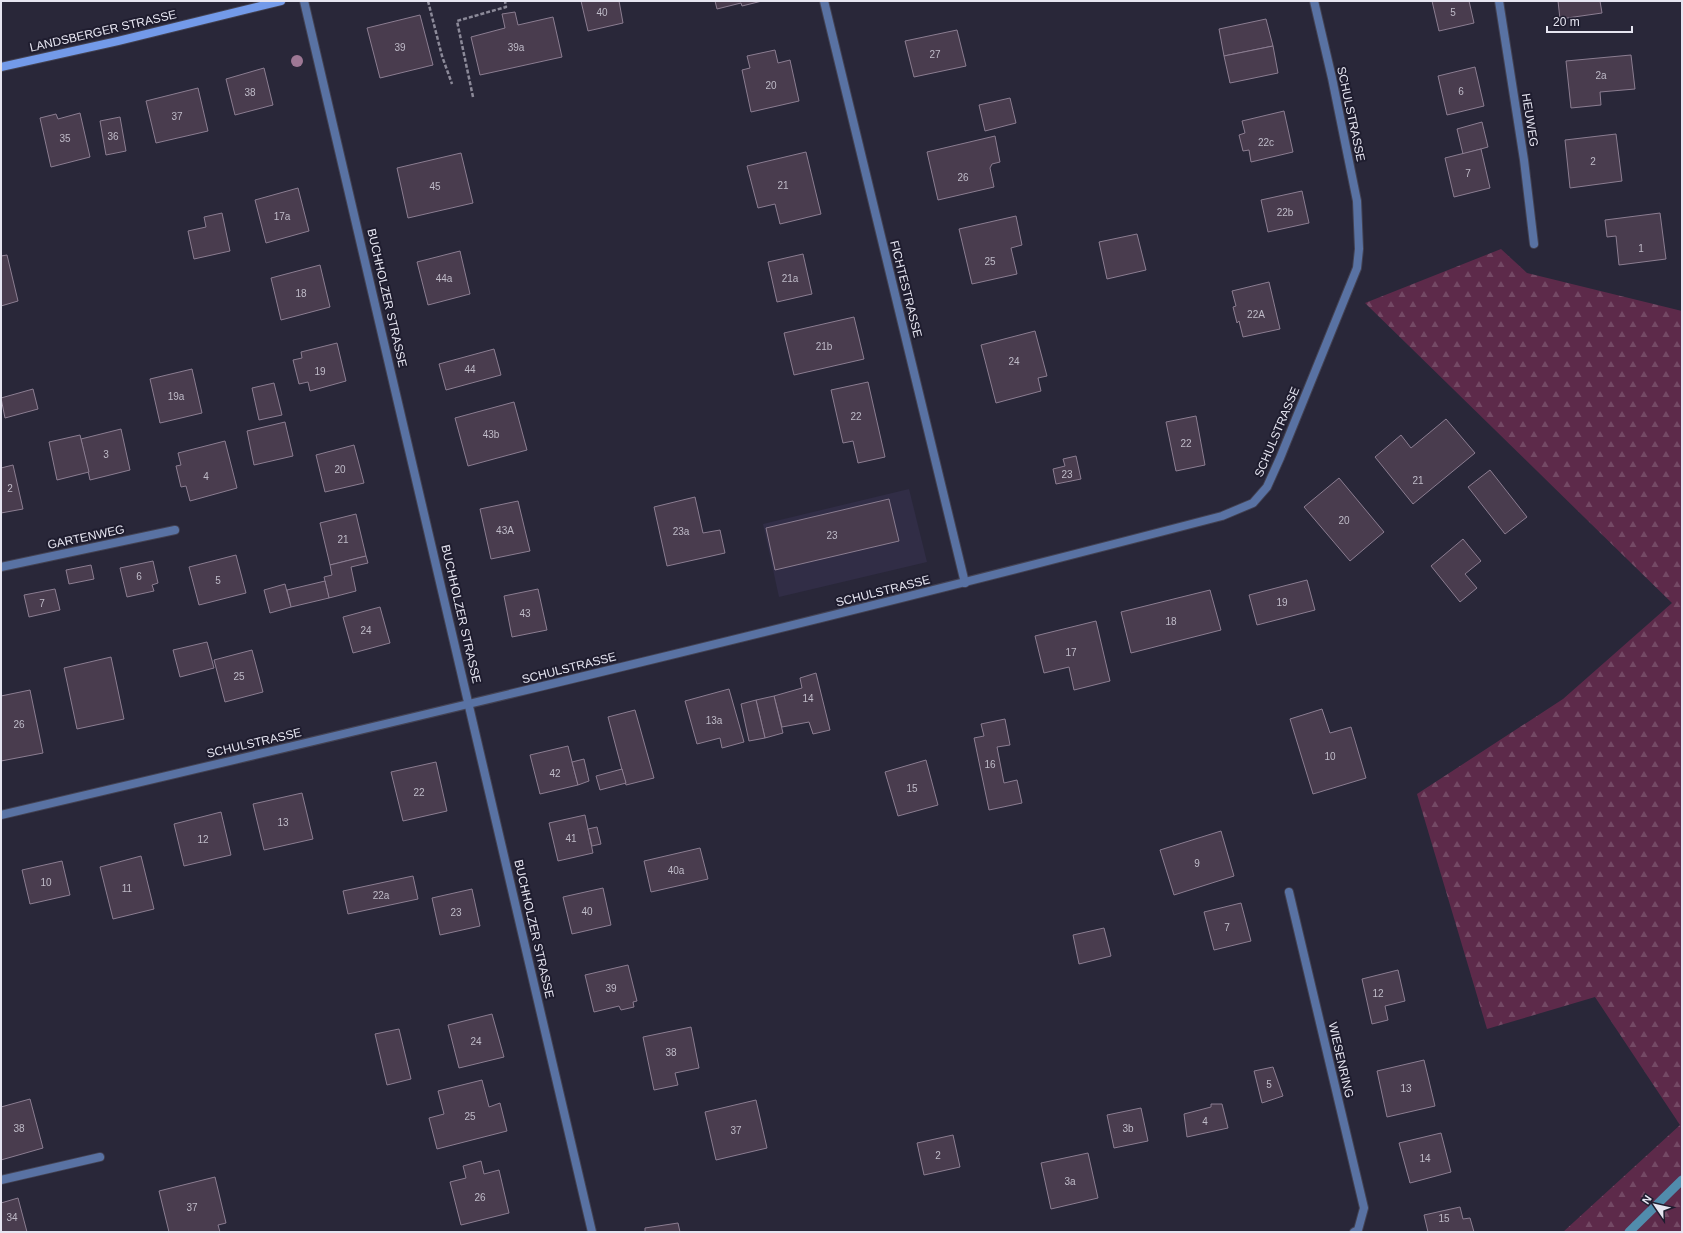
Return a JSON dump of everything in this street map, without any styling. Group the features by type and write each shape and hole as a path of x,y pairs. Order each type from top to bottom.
{"main road":[{"name":"LANDSBERGER STRASSE","path":"1,67 118,41 281,1"}],"street":[{"name":"BUCHHOLZER STRASSE","path":"304,1 470,704 592,1232"},
{"name":"FICHTESTRASSE","path":"824,1 965,583"},
{"name":"SCHULSTRASSE","path":"1,815 470,704 965,583 1222,516 1253,503 1267,487 1355,273 1359,249 1357,201 1332,78 1314,1"},
{"name":"HEUWEG","path":"1499,1 1524,160 1534,244"},
{"name":"GARTENWEG","path":"1,567 175,530"},
{"name":"WIESENRING","path":"1289,892 1364,1208 1358,1230 1354,1232"},
{"path":"1,1180 100,1157"}],"path":[{"path":"428,1 442,56 452,84"},
{"path":"473,97 457,21 506,7 505,1"}],"shaded area":[{"path":"909,489 927,562 779,597 763,524"}],"green space":[{"path":"1501,249 1527,273 1682,311 1682,1232 1563,1232 1680,1125 1595,997 1487,1029 1417,794 1563,699 1672,603 1365,303"}],"building":[{"path":"581,1 619,1 623,23 588,31"},
{"path":"715,1 762,1 742,6 741,3 717,9"},
{"path":"1432,1 1469,1 1474,23 1439,31"},
{"path":"1558,1 1600,1 1602,13 1560,19"},
{"path":"515,12 518,25 553,17 562,57 480,75 471,37 505,28 502,14"},
{"path":"420,15 433,65 380,78 367,28"},
{"path":"1266,19 1273,46 1224,56 1219,29"},
{"path":"957,30 966,66 914,77 905,41"},
{"path":"1273,46 1278,73 1230,83 1224,56"},
{"path":"775,50 778,63 790,60 799,101 751,112 742,70 750,68 747,56"},
{"path":"1631,55 1635,89 1600,92 1601,105 1571,108 1566,61"},
{"path":"1475,67 1484,106 1447,115 1438,76"},
{"path":"264,68 273,105 235,115 226,79"},
{"path":"198,88 208,131 156,143 146,101"},
{"path":"1010,98 1016,123 985,131 979,105"},
{"path":"1284,111 1293,152 1251,162 1249,150 1243,151 1239,135 1245,133 1242,121"},
{"path":"80,113 90,157 51,167 40,118 56,114 58,119"},
{"path":"120,117 126,151 106,155 100,121"},
{"path":"1482,122 1488,147 1463,154 1457,129"},
{"path":"1616,134 1622,181 1570,188 1565,140"},
{"path":"995,136 1000,162 992,164 990,168 994,187 938,200 927,152"},
{"path":"1481,149 1490,188 1454,197 1445,158"},
{"path":"806,152 821,214 780,224 775,204 758,208 747,166"},
{"path":"461,153 473,203 408,218 397,168"},
{"path":"298,188 309,231 266,243 255,200"},
{"path":"1302,191 1309,223 1268,232 1261,200"},
{"path":"222,213 230,251 194,259 188,231 206,227 204,217"},
{"path":"1660,213 1666,259 1619,265 1616,236 1607,237 1605,220"},
{"path":"1016,216 1022,245 1011,248 1017,274 972,284 959,229"},
{"path":"1137,234 1146,270 1107,279 1099,242"},
{"path":"460,251 470,294 428,305 417,262"},
{"path":"803,254 812,294 777,302 768,262"},
{"path":"7,255 18,301 1,306 1,256"},
{"path":"320,265 330,307 281,320 271,278"},
{"path":"1269,282 1280,329 1243,337 1239,321 1237,323 1233,307 1236,306 1232,291"},
{"path":"854,317 864,359 794,375 784,333"},
{"path":"1035,331 1047,376 1038,378 1041,391 996,403 981,345"},
{"path":"337,343 346,381 310,391 308,382 299,384 293,360 302,358 301,352"},
{"path":"494,349 501,375 446,390 439,364"},
{"path":"192,369 202,413 160,423 150,379"},
{"path":"868,382 885,457 858,463 853,441 843,443 831,390"},
{"path":"274,383 282,415 259,420 252,388"},
{"path":"33,389 38,409 5,418 1,398"},
{"path":"514,402 527,450 468,466 455,418"},
{"path":"1196,416 1205,465 1176,471 1166,422"},
{"path":"1446,419 1475,453 1413,504 1375,457 1401,435 1411,448"},
{"path":"285,422 293,456 254,465 247,431"},
{"path":"121,429 130,470 90,480 81,439"},
{"path":"80,435 89,472 57,480 49,442"},
{"path":"225,441 237,488 190,501 186,486 181,487 176,466 181,465 178,453"},
{"path":"354,445 364,483 325,492 316,455"},
{"path":"1076,456 1081,479 1056,484 1053,469 1065,466 1063,459"},
{"path":"13,465 23,509 1,513 1,468"},
{"path":"1490,470 1527,517 1505,534 1468,487"},
{"path":"1339,478 1384,532 1350,561 1304,507"},
{"path":"695,497 703,533 720,530 725,553 667,566 654,507"},
{"path":"889,499 899,541 775,570 766,528"},
{"path":"518,501 530,551 491,559 480,509"},
{"path":"356,514 366,556 330,565 320,523"},
{"path":"1463,539 1481,561 1465,574 1477,588 1460,602 1431,566"},
{"path":"236,555 246,593 199,605 189,567"},
{"path":"366,556 368,563 351,567 356,591 329,598 324,577 332,575 330,565"},
{"path":"153,561 158,583 152,585 154,591 127,597 120,568"},
{"path":"91,565 94,579 69,584 66,570"},
{"path":"1307,580 1315,610 1257,625 1249,595"},
{"path":"325,581 329,598 291,607 287,590"},
{"path":"285,584 291,607 270,613 264,590"},
{"path":"55,589 60,610 29,617 24,595"},
{"path":"538,589 547,630 512,637 504,596"},
{"path":"1210,590 1221,630 1131,653 1121,612"},
{"path":"380,607 390,643 353,653 343,617"},
{"path":"1096,621 1110,681 1074,690 1069,667 1044,673 1035,636"},
{"path":"207,642 214,668 180,677 173,650"},
{"path":"252,650 263,692 225,702 214,660"},
{"path":"111,657 124,719 77,729 64,668"},
{"path":"816,673 830,730 813,734 809,722 782,727 774,696 802,688 800,678"},
{"path":"729,689 744,742 722,748 720,738 697,744 685,701"},
{"path":"30,690 43,753 1,761 1,696"},
{"path":"774,696 783,733 765,738 756,700"},
{"path":"756,700 765,738 749,741 741,704"},
{"path":"1322,709 1330,733 1351,727 1366,778 1313,794 1290,719"},
{"path":"635,710 654,778 626,785 608,717"},
{"path":"1005,719 1010,745 997,747 1004,783 1017,780 1022,803 989,810 974,738 984,736 981,724"},
{"path":"568,746 578,785 540,794 530,755"},
{"path":"584,759 589,781 578,785 572,762"},
{"path":"926,760 938,805 898,816 885,772"},
{"path":"436,762 447,811 403,821 391,772"},
{"path":"622,769 626,783 600,790 596,776"},
{"path":"302,793 313,839 264,850 253,804"},
{"path":"221,812 231,855 184,866 174,824"},
{"path":"585,815 593,853 558,861 549,823"},
{"path":"597,827 601,844 592,846 588,829"},
{"path":"1221,831 1234,876 1174,895 1160,850"},
{"path":"700,848 708,879 651,892 644,861"},
{"path":"141,856 154,909 113,919 100,867"},
{"path":"62,861 70,895 30,904 22,870"},
{"path":"413,876 418,899 348,914 343,891"},
{"path":"603,888 611,925 572,934 563,897"},
{"path":"472,889 480,926 440,935 432,898"},
{"path":"1241,903 1251,941 1214,950 1204,912"},
{"path":"1104,928 1111,956 1079,964 1073,935"},
{"path":"628,965 637,1001 633,1002 634,1007 621,1010 619,1006 594,1012 585,975"},
{"path":"1398,970 1405,1001 1385,1006 1388,1020 1372,1024 1362,979"},
{"path":"492,1014 504,1057 459,1068 448,1025"},
{"path":"691,1027 699,1068 675,1073 678,1085 654,1090 643,1037"},
{"path":"399,1029 411,1079 387,1085 375,1034"},
{"path":"1424,1060 1435,1106 1387,1117 1377,1071"},
{"path":"1273,1067 1283,1096 1262,1103 1254,1071"},
{"path":"482,1080 489,1107 500,1103 507,1131 437,1149 429,1118 444,1114 438,1091"},
{"path":"30,1099 43,1148 1,1160 1,1107"},
{"path":"756,1100 767,1148 716,1160 705,1112"},
{"path":"1211,1104 1222,1104 1228,1128 1187,1137 1184,1114 1211,1107"},
{"path":"1141,1108 1148,1141 1114,1148 1107,1115"},
{"path":"1441,1133 1451,1172 1410,1183 1399,1143"},
{"path":"953,1135 960,1167 924,1175 917,1143"},
{"path":"1088,1153 1098,1198 1051,1209 1041,1163"},
{"path":"481,1161 484,1174 499,1170 509,1213 461,1225 450,1182 466,1178 463,1166"},
{"path":"215,1177 226,1223 218,1225 220,1232 169,1232 159,1191"},
{"path":"18,1198 27,1232 1,1232 1,1203"},
{"path":"1460,1207 1463,1219 1470,1218 1474,1232 1428,1232 1424,1215"},
{"path":"678,1223 680,1232 645,1232 645,1228"}],"waterway":[{"path":"1629,1232 1682,1180"}]}
